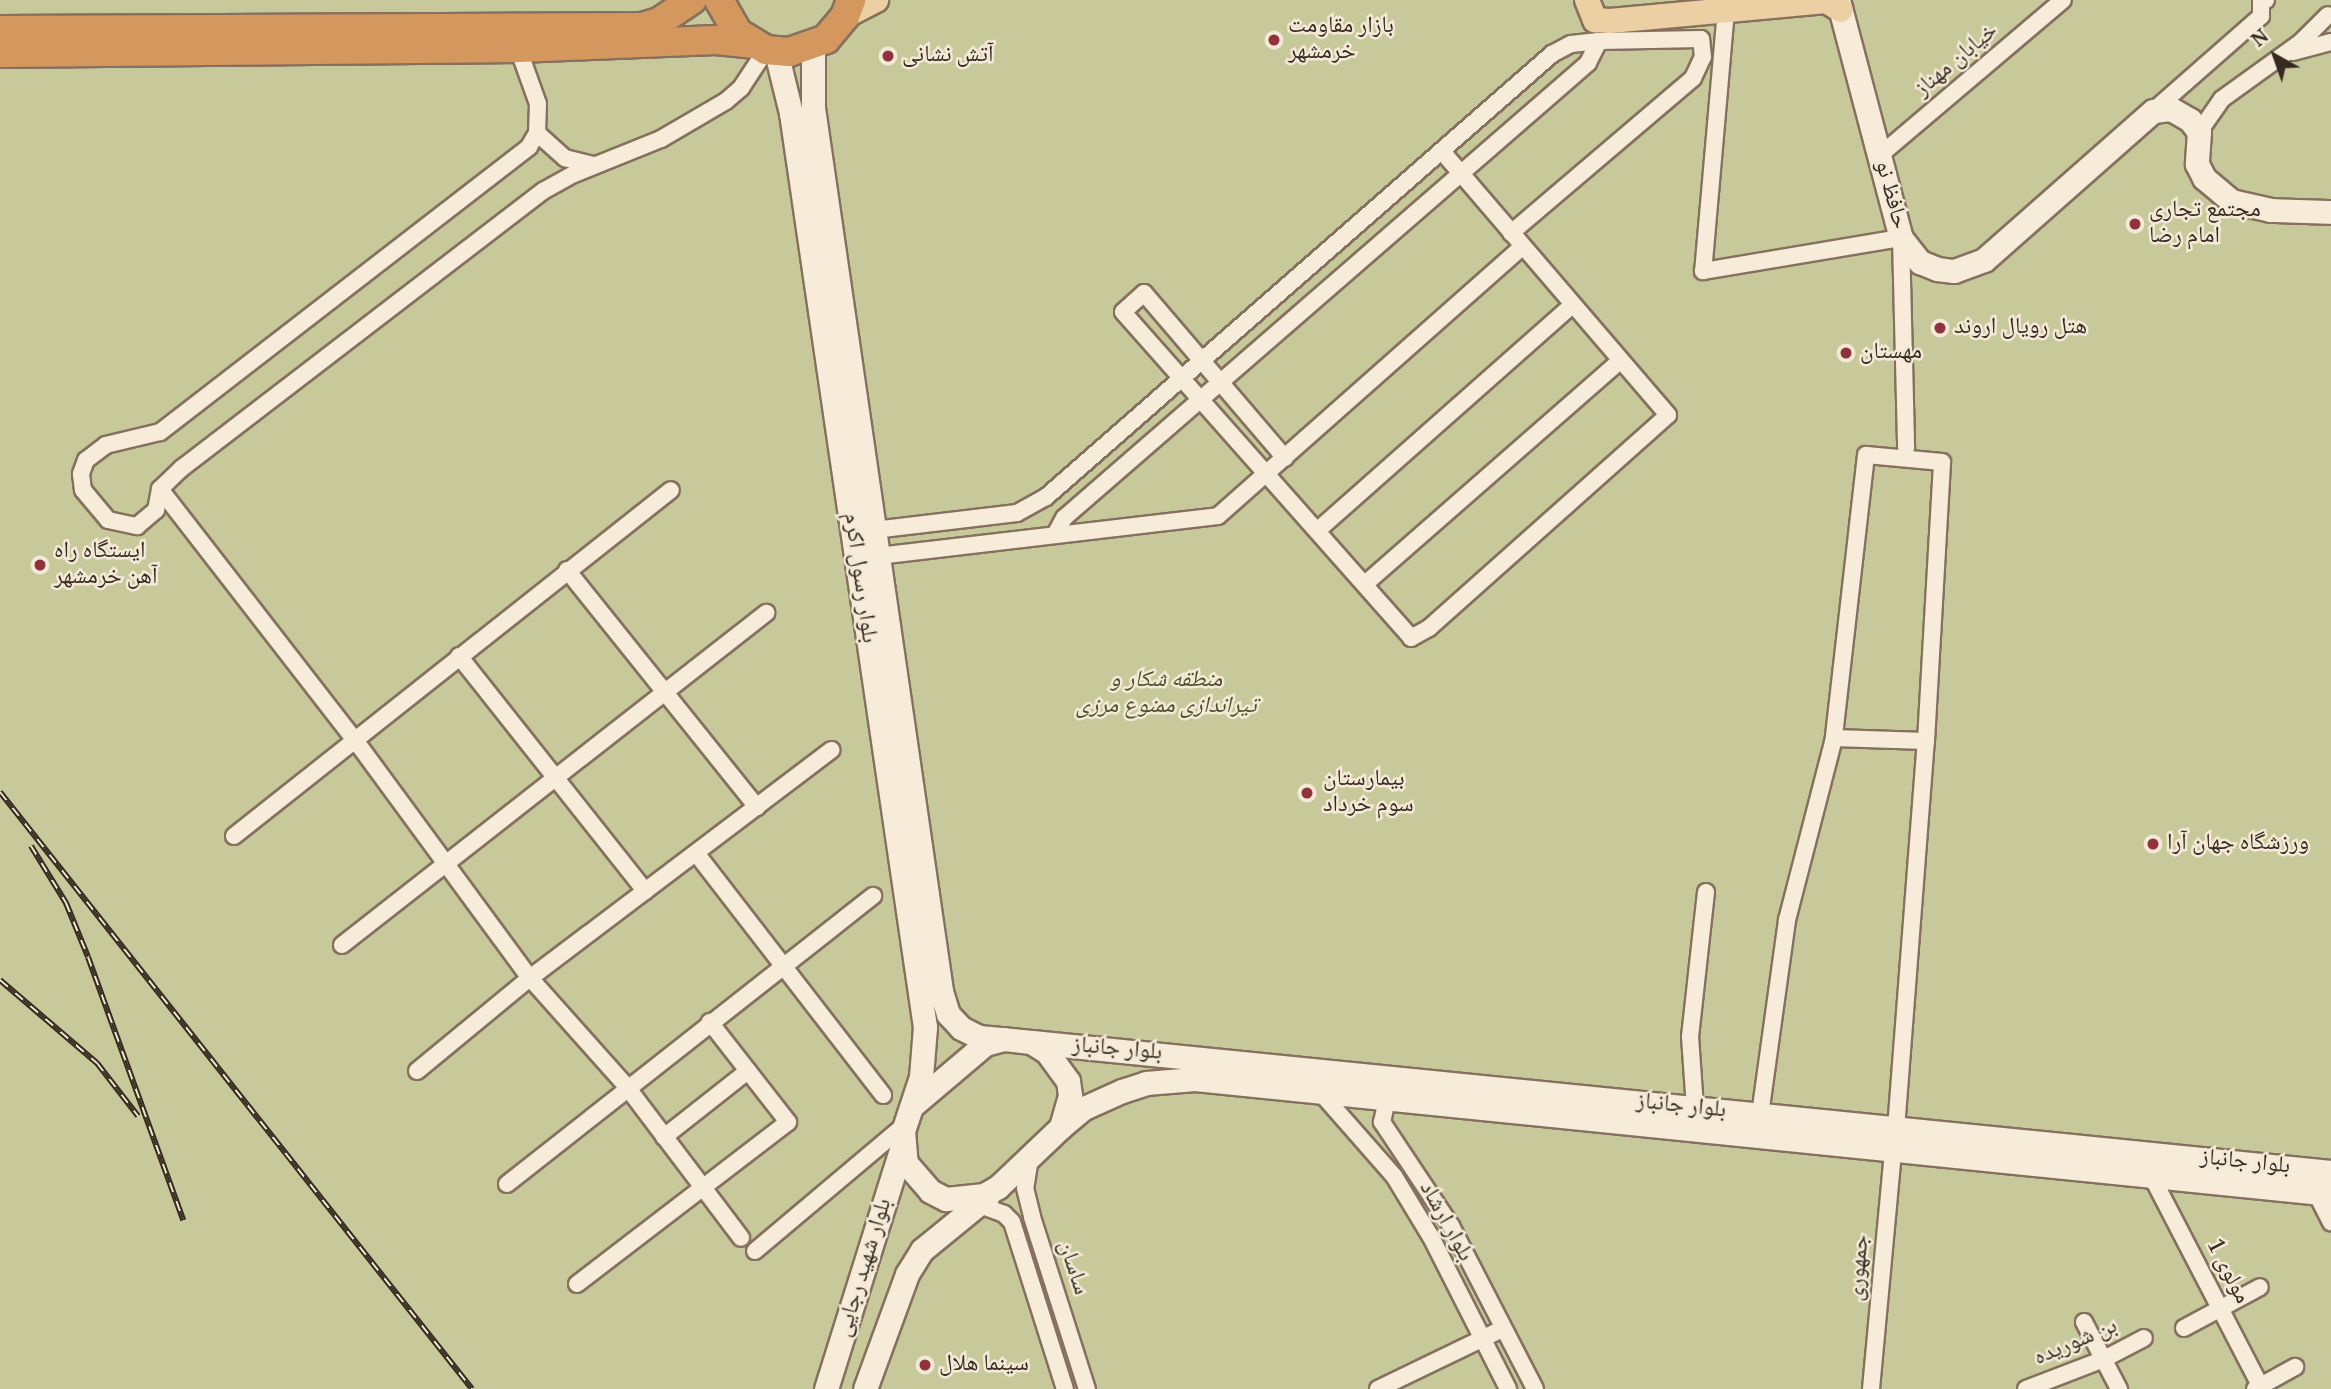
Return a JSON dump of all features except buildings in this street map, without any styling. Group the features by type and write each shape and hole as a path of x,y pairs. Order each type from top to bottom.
{"highway":[{"path":"0,30 642,27 659,22 692,0"},
{"path":"719,0 726,18 765,49"},
{"path":"0,53 518,48 716,40 765,49 813,46 848,8"}],"main road":[{"path":"848,8 876,0"},
{"path":"1587,0 1595,20 1609,21 1826,1 1839,5"},
{"name":"حافظ نو","path":"1839,5 1901,238 1920,262 1937,270 1971,267 2153,111"},
{"name":"بلوار رسول اکرم","path":"813,46 813,108 878,556 871,587 925,1027 921,1077 909,1114"},
{"name":"بلوار رسول اکرم","path":"765,49 791,113 941,991 948,1014 961,1028 979,1037 1004,1039"},
{"path":"2153,111 2171,109 2181,113 2199,132 2197,163 2215,191 2231,201 2271,210 2331,212"},
{"path":"1004,1039 1031,1042 1047,1052 1068,1081 1068,1112 1061,1127 999,1187 965,1200 946,1199 918,1180 902,1147 909,1114 985,1044 1004,1039"},
{"name":"بلوار جانباز","path":"1031,1042 1760,1115 1894,1140 2152,1177 2324,1194"},
{"name":"بلوار جانباز","path":"1061,1127 1101,1099 1165,1081 1195,1079 1387,1099 2331,1172"},
{"name":"بلوار شهید رجایی","path":"827,1389 902,1147"},
{"name":"بلوار شهید رجایی","path":"864,1389 898,1300 922,1250 999,1187"},
{"path":"860,1286 898,1300"}],"street":[{"name":"خیابان مهناز","path":"1879,156 2063,0"},
{"path":"2153,111 2261,16 2261,0 2266,0"},
{"path":"1726,10 1703,271 1901,238 1906,448"},
{"path":"2199,132 2222,99 2301,42 2328,11"},
{"path":"874,530 1017,513 1046,497 1204,362 1552,54 1571,44 1599,41 1701,39 1703,57 1693,78 1511,233"},
{"path":"1055,535 1064,518 1588,63 1599,41"},
{"path":"2277,57 2331,42"},
{"path":"518,48 538,104 537,133 528,147 160,432 106,445 86,460 81,474 83,490 108,520 120,526 137,526 156,510 160,489 543,191 594,166 661,139 726,101 741,88 765,49"},
{"path":"537,133 565,158 594,166"},
{"path":"1285,458 1144,293 1123,312 1249,459 1268,473 1411,638 1429,628 1668,415 1442,151"},
{"path":"878,556 1217,516 1523,246"},
{"path":"1328,252 1345,272"},
{"path":"1318,530 1572,305"},
{"path":"1365,584 1620,361"},
{"name":"جمهوری","path":"1834,738 1866,455 1942,462 1926,741 1871,1389"},
{"path":"160,489 355,740 530,978 626,1087 741,1238"},
{"path":"234,836 671,490"},
{"path":"1046,497 1064,518"},
{"path":"923,524 926,550"},
{"path":"567,570 757,807"},
{"path":"342,945 766,613"},
{"path":"459,656 645,891"},
{"path":"1760,1115 1787,920 1834,738 1926,741"},
{"path":"417,1071 530,978 831,750"},
{"path":"696,853 785,964 883,1095"},
{"path":"1695,1108 1690,1037 1706,892"},
{"path":"507,1184 626,1087 873,896"},
{"path":"577,1284 788,1122 710,1022"},
{"path":"664,1136 748,1071"},
{"name":"بلوار ارشاد","path":"1321,1093 1394,1176 1431,1237 1481,1342 1508,1389"},
{"name":"بلوار ارشاد","path":"1387,1099 1382,1122 1451,1226 1535,1389"},
{"path":"755,1251 909,1114"},
{"name":"ساسان","path":"1030,1158 1026,1188 1032,1217 1087,1389"},
{"name":"مولوی 1","path":"2152,1177 2259,1388"},
{"path":"2324,1194 2331,1222"},
{"name":"ساسان","path":"977,1204 1004,1214 1012,1223 1065,1389"},
{"path":"2184,1328 2260,1287"},
{"path":"2084,1322 2119,1389"},
{"path":"1378,1389 1481,1342 1502,1329"},
{"name":"بن شوریده","path":"2026,1389 2104,1359 2144,1338"},
{"path":"2259,1388 2295,1367"}],"green space":[{"name":"منطقه شکار و تیراندازی ممنوع مرزی","path":"0,0 2331,0 2331,1389 0,1389"}],"railway":[{"path":"0,792 472,1389"},
{"path":"31,846 66,903 88,957 183,1220"},
{"path":"0,980 97,1063 138,1116"}],"place":[{"name":"بازار مقاومت خرمشهر","path":"1274,40"},
{"name":"آتش نشانی","path":"888,56"},
{"name":"مجتمع تجاری امام رضا","path":"2135,224"},
{"name":"هتل رویال اروند","path":"1940,328"},
{"name":"مهستان","path":"1846,353"},
{"name":"ایستگاه راه آهن خرمشهر","path":"40,565"},
{"name":"بیمارستان سوم خرداد","path":"1307,793"},
{"name":"ورزشگاه جهان آرا","path":"2153,844"},
{"name":"سینما هلال","path":"925,1365"}]}
